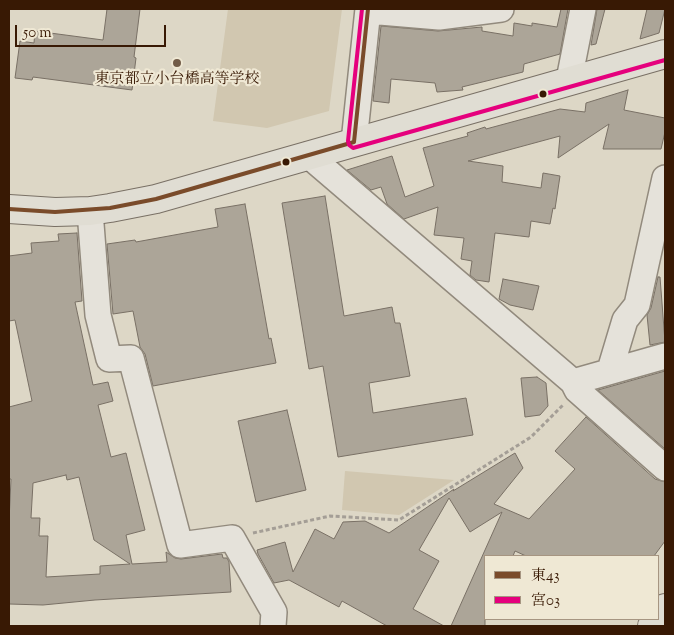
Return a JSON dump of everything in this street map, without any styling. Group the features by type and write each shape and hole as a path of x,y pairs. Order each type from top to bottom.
{"main road":[{"path":"9,209 55,212 90,210 156,199 665,54"}],"street":[{"path":"354,142 368,10 439,17 501,9"},
{"path":"569,80 583,9"},
{"path":"308,155 575,386 665,468"},
{"path":"610,370 625,320 637,305 665,178"},
{"path":"90,210 98,314 109,359 131,358 180,545 232,538 274,612 272,626"},
{"path":"575,386 610,370 665,356"}],"path":[{"path":"232,538 330,516 399,520 531,437 575,386"}],"shaded area":[{"path":"228,9 342,9 329,111 267,128 213,121"},
{"path":"345,471 454,480 399,515 342,510"}],"building":[{"path":"107,9 140,9 132,90 33,77 32,80 15,78 20,41 34,43 35,31 103,40"},
{"path":"561,9 568,9 560,54 524,64 523,72 462,87 463,90 437,92 435,83 391,79 389,103 373,101 381,26 438,31 482,27 482,31 513,36 514,23 532,26 532,23 557,27"},
{"path":"597,9 605,9 596,44 591,45"},
{"path":"647,9 665,9 659,33 640,39"},
{"path":"628,90 624,110 665,118 665,132 661,149 603,149 609,124 558,158 560,136 468,161 503,166 502,182 541,188 543,173 560,176 555,209 553,208 550,224 531,221 529,237 495,233 489,282 476,280 470,275 472,261 461,259 464,238 434,235 438,207 404,219 387,204 381,187 371,190 347,170 392,156 405,197 434,186 423,148 468,136 467,133 485,127 486,129 560,109 585,112 586,103"},
{"path":"325,196 344,316 392,307 395,323 400,323 410,376 369,383 373,413 466,398 473,435 338,457 323,366 309,369 282,203"},
{"path":"245,204 269,339 271,338 276,363 153,386 145,354 140,347 133,311 113,314 107,244 135,240 136,242 218,227 215,209"},
{"path":"77,233 82,301 75,302 93,385 108,382 113,401 98,405 111,457 126,453 145,530 126,535 132,564 167,562 166,552 175,558 181,559 222,554 223,558 227,558 229,562 231,592 43,605 9,604 11,479 9,479 9,407 32,401 15,320 9,321 9,256 32,253 31,243 59,241 58,234","holes":["66,475 67,480 79,477 94,540 130,564 100,566 100,574 46,577 48,536 39,536 40,518 31,518 33,483"]},
{"path":"658,277 660,277 665,342 650,345 647,315 651,308"},
{"path":"503,279 539,286 533,310 510,305 499,299"},
{"path":"665,371 665,449 598,390"},
{"path":"537,377 546,383 548,406 540,415 525,417 521,378"},
{"path":"287,410 306,490 256,502 238,421"},
{"path":"586,417 655,479 665,482 665,541 655,555 524,555 515,551 513,555 484,555 485,626 451,626 502,512 470,532 449,498 419,550 439,561 413,609 444,626 387,626 342,601 339,607 289,580 274,583 258,554 257,550 285,542 293,572 315,529 334,539 343,522 365,521 389,533 454,489 453,491 515,453 523,468 494,504 529,519 575,469 555,451"}],"transit line":[{"name":"宮03","path":"362,9 348,141 349,145 353,148 665,60"},
{"name":"東43","path":"354,142 368,9"},
{"name":"東43","path":"9,209 55,212 110,208 156,199 354,142"}],"place":[{"name":"東京都立小台橋高等学校","path":"177,63"}]}
